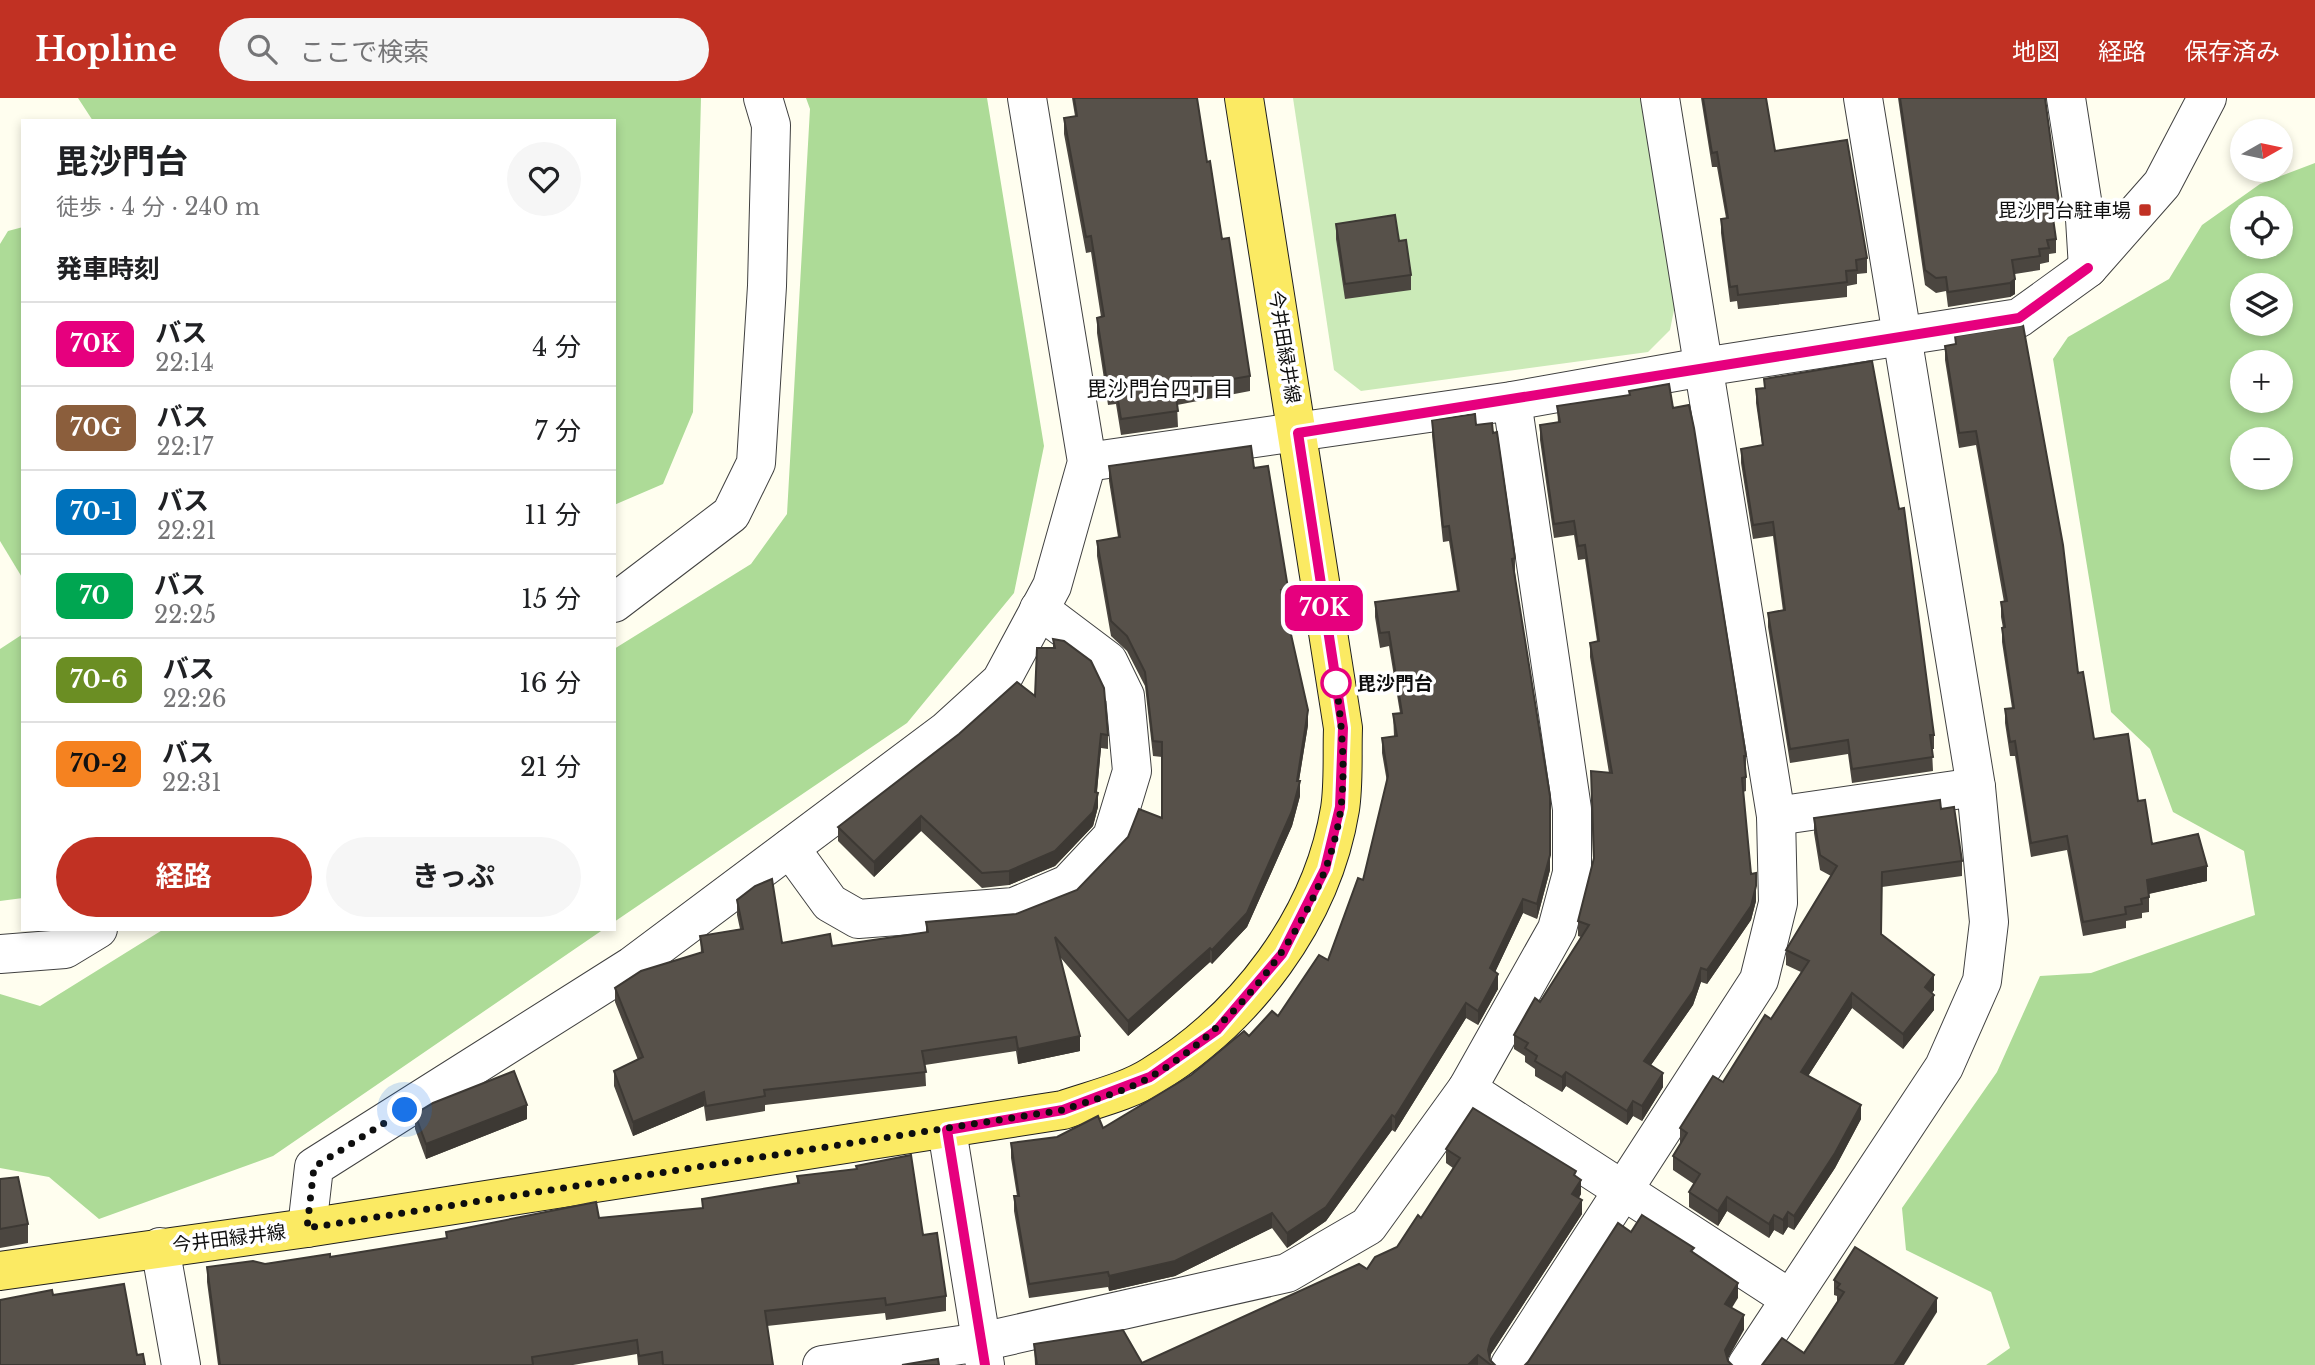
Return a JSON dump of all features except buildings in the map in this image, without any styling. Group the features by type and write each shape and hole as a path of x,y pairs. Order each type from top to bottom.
{"main road":[{"name":"今井田緑井線","path":"0,1271 307,1228 1063,1110 1150,1077 1217,1030 1282,954 1325,869 1340,807 1343,728 1244,98"}],"street":[{"path":"616,602 731,514 756,463 767,286 771,125 764,98"},
{"path":"307,1228 314,1167 632,966 946,731 1001,681 1052,586 1087,462 1027,98"},
{"path":"1510,1365 1759,980 1778,903 1776,816 1660,98"},
{"path":"1747,1365 1944,1066 1982,981 1989,922 1976,787 1900,337 1863,98"},
{"path":"2066,98 2085,219 2088,268"},
{"path":"1087,462 1513,401 1703,367 2019,318 2088,268 2162,184 2207,98"},
{"path":"822,1365 983,1354 1287,1273 1368,1226 1467,1089 1557,929 1572,873 1572,809 1513,401"},
{"path":"789,848 830,903 858,919 1014,907 1068,884 1112,837 1132,771 1125,696 1108,661 1039,609"},
{"path":"1776,816 1976,787"},
{"path":"0,954 65,949 95,931"},
{"path":"1467,1089 1789,1298"},
{"path":"947,1130 983,1354"},
{"path":"160,1247 181,1365"}],"green space":[{"path":"78,98 701,98 693,412 663,484 616,504 616,119 92,119"},
{"path":"806,98 987,98 1044,446 1014,593 907,723 616,921 616,648 751,564 787,514 810,109"},
{"path":"1293,98 1645,98 1676,300 1670,330 1648,352 1361,391 1334,370"},
{"path":"2315,163 2315,1365 1986,1365 2010,1348 1991,1292 1906,1250 1902,1208 1997,1072 2040,976 2091,973 2255,915 2244,851 2173,812 2150,749 2111,712 2053,359 2068,337 2169,279 2202,225 2230,205 2230,259 2293,259 2293,196 2243,196 2265,182 2293,182 2293,171"},
{"path":"21,228 21,576 0,541 0,244 8,231"},
{"path":"21,635 21,898 0,901 0,649"},
{"path":"161,931 601,931 273,1156 99,1219 49,1177 0,1168 0,994 40,1006"}],"bus line":[{"name":"70K","path":"985,1365 947,1130 1063,1110 1150,1077 1217,1030 1282,954 1325,869 1340,807 1343,728 1298,433 1513,401 1703,367 2019,318 2088,268"}],"place":[{"name":"毘沙門台駐車場","path":"2145,210"},
{"name":"毘沙門台","path":"1336,683"}],"district":[{"name":"毘沙門台四丁目","path":"1160,389"}],"route":[{"path":"405,1110 314,1167 307,1228 1063,1110 1150,1077 1217,1030 1282,954 1325,869 1340,807 1343,728 1335,675 1336,683"}]}
